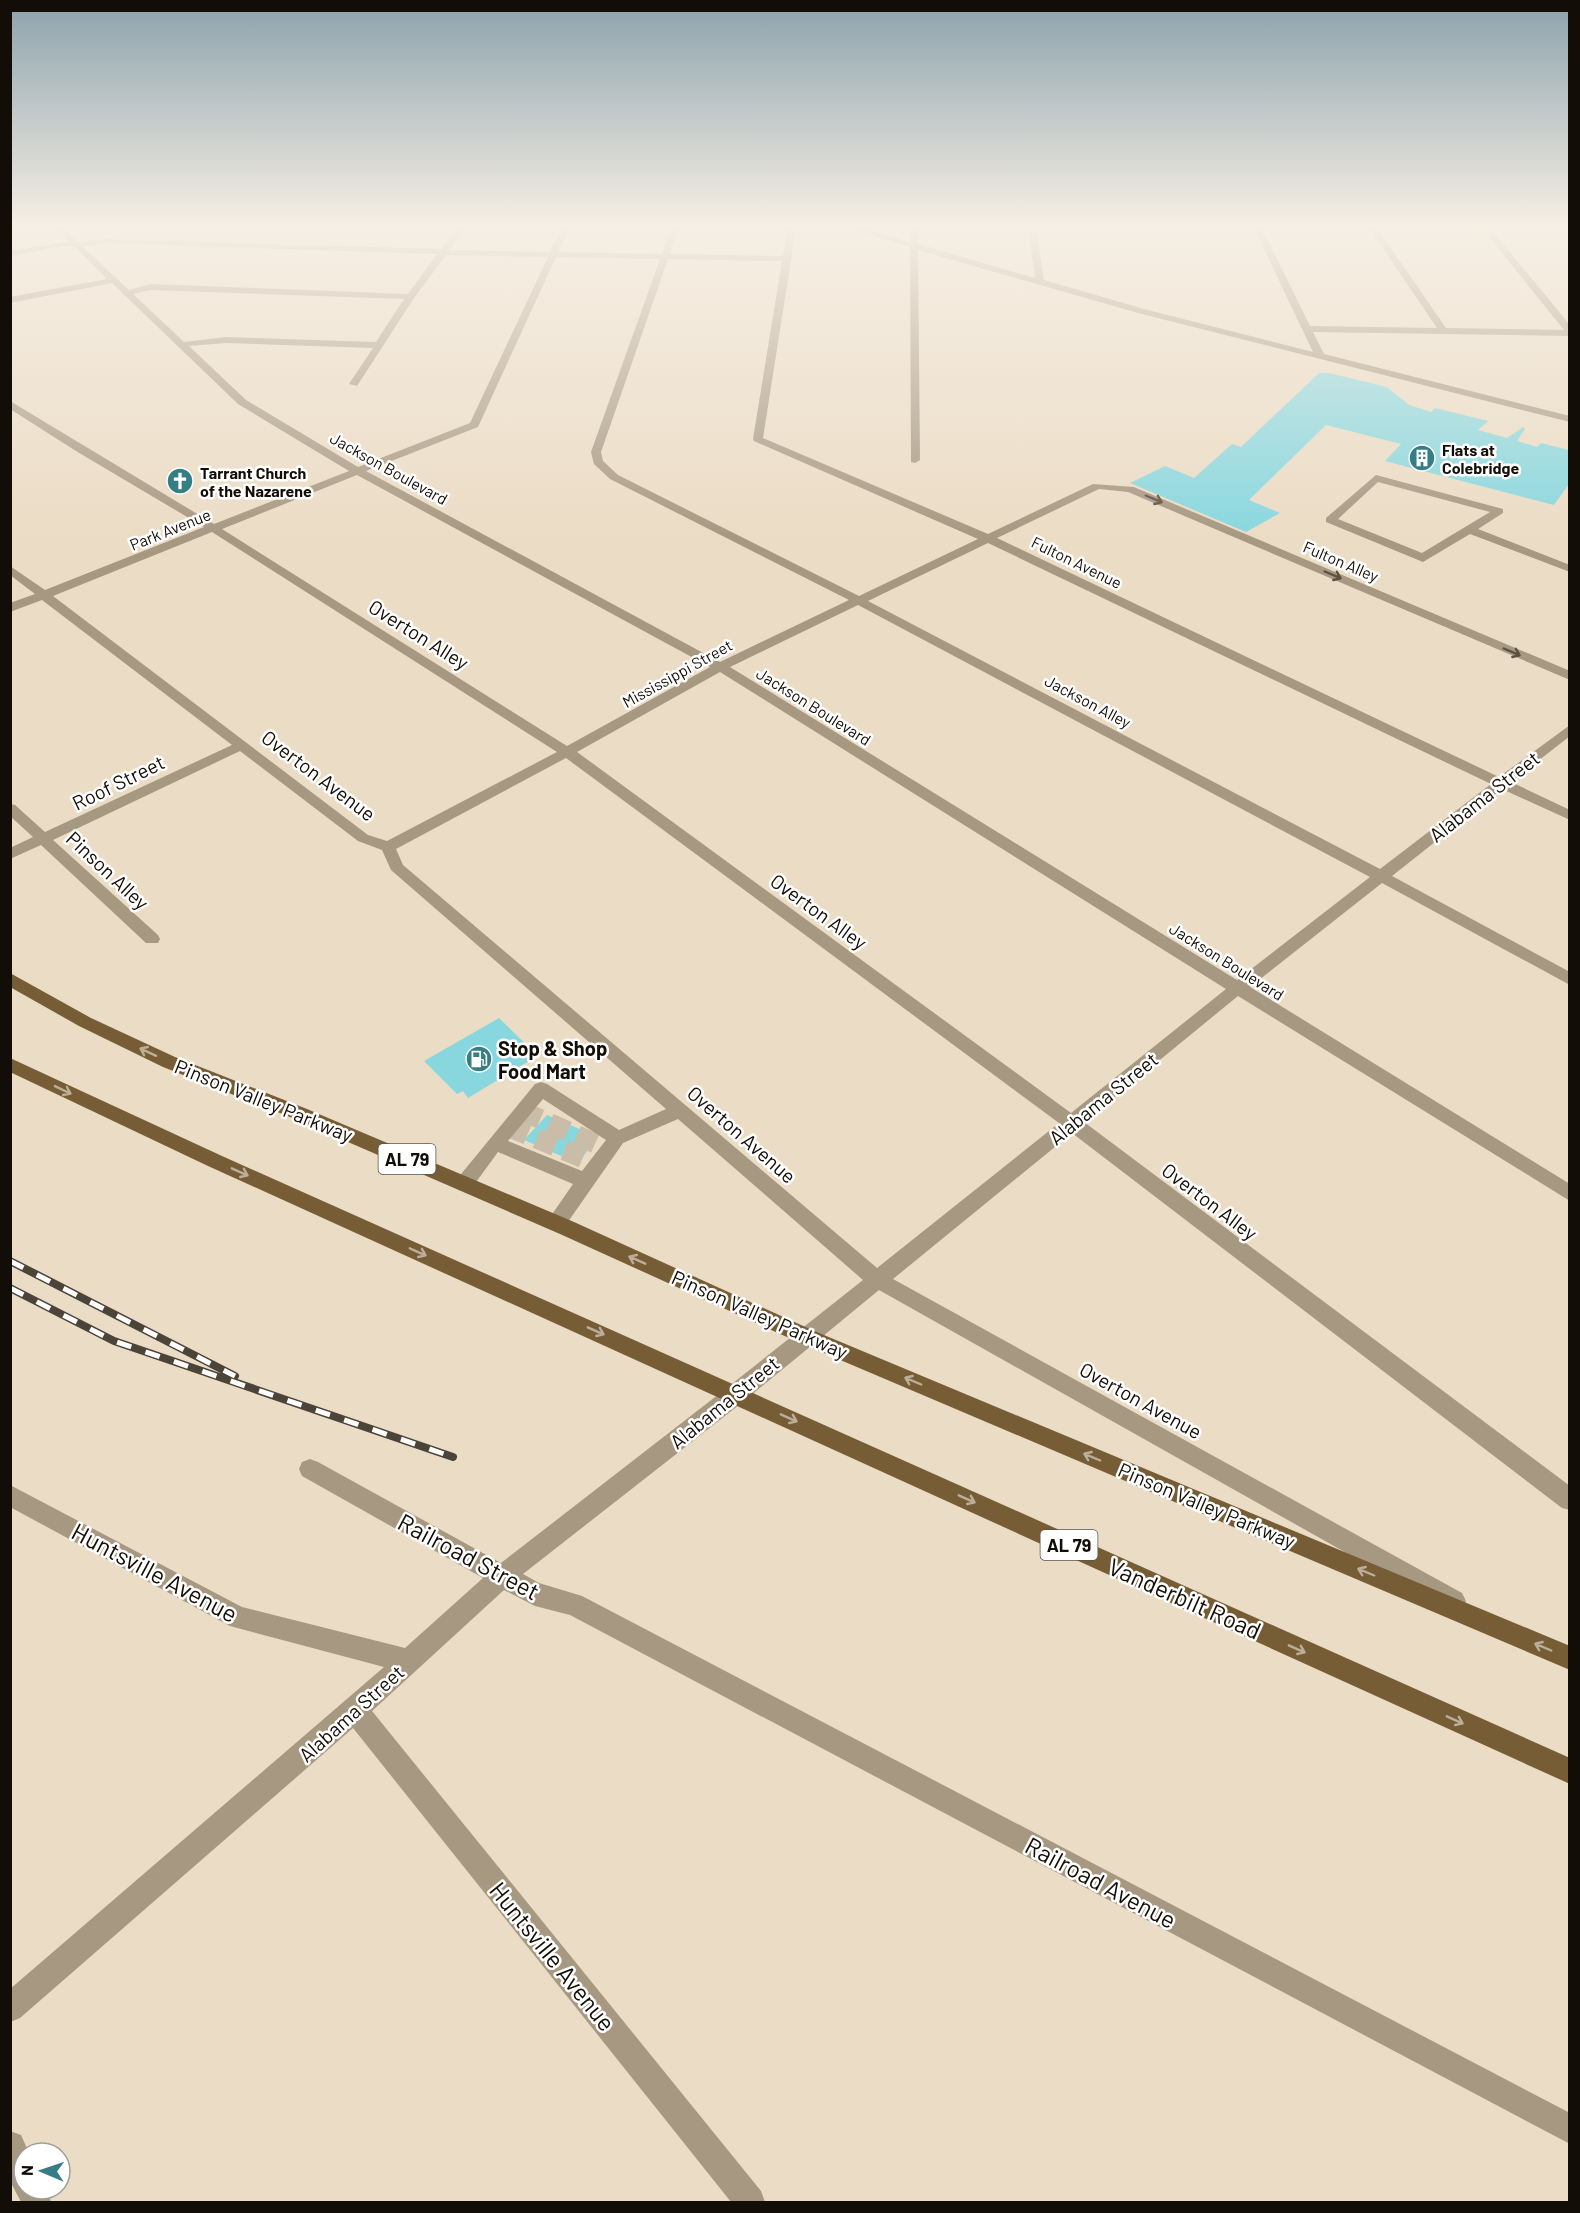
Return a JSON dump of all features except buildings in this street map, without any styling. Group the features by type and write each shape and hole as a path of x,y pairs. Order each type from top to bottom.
{"main road":[{"name":"Pinson Valley Parkway","path":"10,979 85,1022 169,1062 302,1113 556,1223 805,1336 1516,1635"},
{"name":"AL 79","path":"10,1064 215,1161 736,1394"},
{"name":"Vanderbilt Road","path":"736,1394 1569,1771"},
{"name":"AL 79","path":"1516,1635 1569,1658"}],"street":[{"name":"Jackson Boulevard","path":"167,331 242,402 359,472 720,667 1239,987 1569,1194"},
{"path":"354,384 387,331"},
{"name":"Park Avenue","path":"10,608 474,425 517,331"},
{"name":"Jackson Alley","path":"639,331 596,452 598,462 614,477 858,599 1383,877 1569,979"},
{"name":"Fulton Avenue","path":"774,331 758,439 987,538 1569,816"},
{"path":"914,331 915,460"},
{"path":"1221,331 1569,419"},
{"path":"1308,331 1321,358"},
{"path":"1460,331 1569,333"},
{"path":"181,345 226,340 378,345"},
{"name":"Overton Alley","path":"10,404 80,449 213,528 567,753 1072,1123 1569,1500"},
{"path":"1376,478 1499,511 1470,530 1422,558 1330,520 1376,478"},
{"name":"Mississippi Street","path":"388,847 567,753 720,667 1097,486"},
{"name":"Fulton Alley","path":"1097,486 1130,489 1569,676"},
{"path":"1470,530 1569,569"},
{"path":"1554,563 1569,552"},
{"name":"Overton Avenue","path":"10,568 363,838 388,847 396,867 876,1279 1516,1635"},
{"name":"Alabama Street","path":"10,2008 355,1710 501,1577 736,1394 1239,987 1383,877 1569,729"},
{"name":"Roof Street","path":"10,854 242,745"},
{"name":"Pinson Alley","path":"10,808 152,939"},
{"path":"464,1184 541,1089 617,1138"},
{"path":"556,1223 617,1138 680,1111"},
{"path":"495,1143 585,1181"},
{"name":"Railroad Street","path":"310,1469 501,1577 535,1594 574,1604 633,1635"},
{"name":"Huntsville Avenue","path":"10,1495 238,1618 408,1662"},
{"name":"Railroad Avenue","path":"633,1635 1569,2129"},
{"name":"Huntsville Avenue","path":"355,1710 750,2202"}],"tunnel":[{"path":"522,1111 608,1149"},
{"path":"509,1127 597,1164"}],"railway":[{"path":"10,1261 235,1376"},
{"path":"10,1288 114,1341 453,1457"}],"place":[{"name":"Flats at Colebridge","path":"1422,458"},
{"name":"Tarrant Church of the Nazarene","path":"180,481"},
{"name":"Stop & Shop Food Mart","path":"479,1059"}]}
